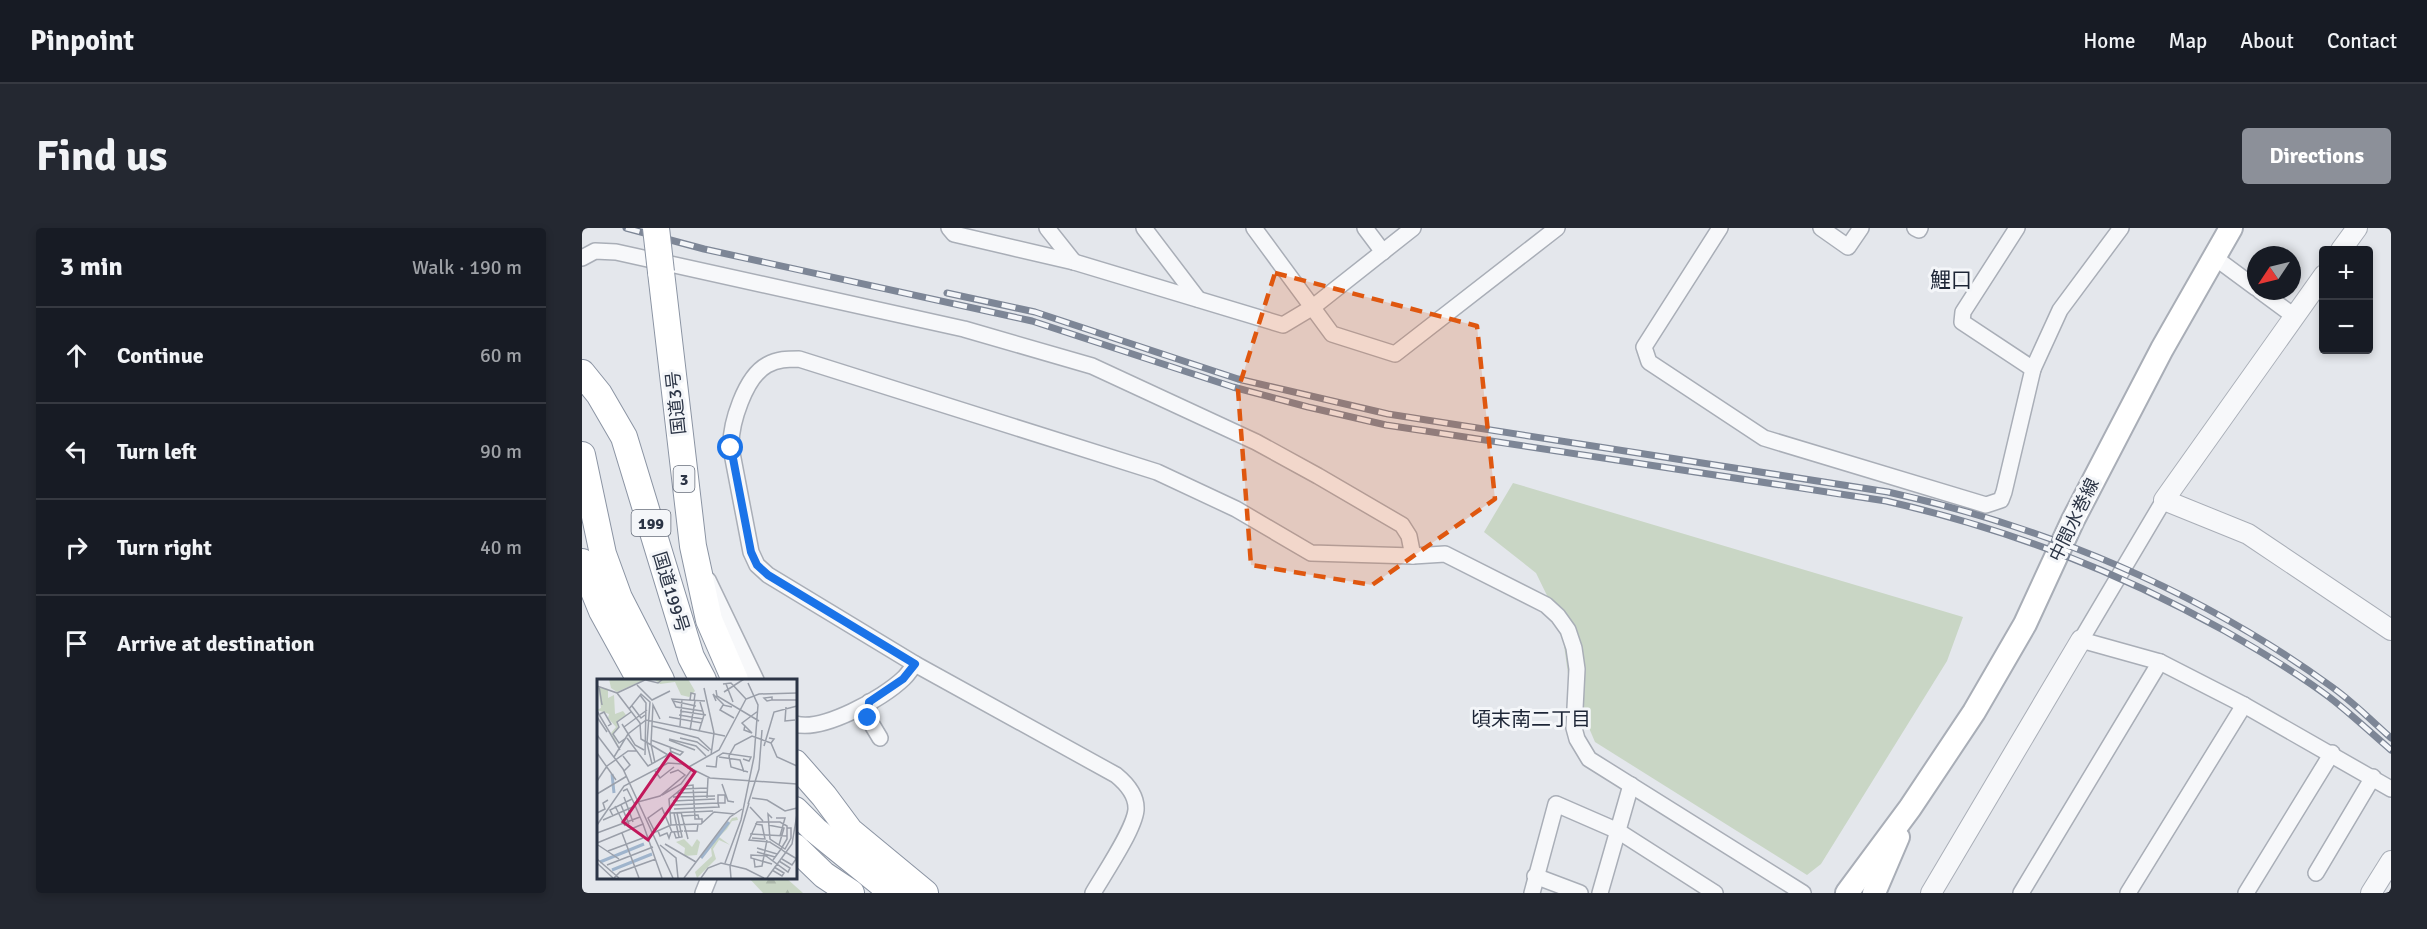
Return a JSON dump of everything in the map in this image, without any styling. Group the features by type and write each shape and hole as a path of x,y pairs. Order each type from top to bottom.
{"highway":[{"name":"国道3号","path":"656,228 693,546 709,620 735,679"},
{"name":"国道199号","path":"582,374 612,414 632,461 676,608 692,657 703,679"},
{"path":"678,417 690,499 707,578 719,620 733,656 745,679"},
{"path":"583,460 603,554 619,598 660,679"},
{"path":"632,461 717,679"},
{"path":"582,562 602,611 639,679"},
{"path":"796,764 859,839"},
{"path":"796,781 859,839 925,893"},
{"path":"796,782 812,806 893,893"},
{"path":"796,811 815,830 893,893"},
{"path":"796,849 824,875 851,893"},
{"path":"796,868 825,893"}],"main road":[{"name":"中間水巻線","path":"1846,893 1910,808 1974,712 2025,624 2078,510 2162,349 2214,257 2224,230"},
{"name":"中間水巻線","path":"1874,893 1910,808"}],"street":[{"path":"949,228 954,234 1074,262 1283,325 1313,307 1413,228"},
{"path":"1047,228 1074,262"},
{"path":"1144,228 1198,299"},
{"path":"1254,228 1332,334 1395,354 1557,228"},
{"path":"1365,228 1383,252"},
{"path":"1720,228 1644,348 1649,362 1764,438 1986,505 2001,500 2033,369 2060,310 2121,228"},
{"path":"1821,228 1848,246 1861,228"},
{"path":"1915,228 1918,230 1920,228"},
{"path":"2017,228 1964,312 1962,322 2033,369"},
{"path":"2344,246 2357,228"},
{"path":"582,258 595,251 616,252 964,329 1092,366 1155,393 1256,442 1402,525 1409,536 1413,556"},
{"path":"2214,257 2247,281"},
{"path":"1941,890 2081,640 2164,500 2319,282"},
{"path":"2272,300 2294,316"},
{"path":"1093,893 1132,824 1136,810 1134,797 1127,784 1116,775 915,664 768,575 757,565 751,552 730,433 752,378 765,365 780,359 799,359 1157,472 1227,504 1311,553 1413,556 1445,554 1546,605 1568,630 1574,648 1576,669 1574,728 1577,739 1589,759 1803,893"},
{"path":"2164,500 2248,534 2391,630"},
{"path":"707,578 756,679"},
{"path":"2081,640 2160,662 2332,753 2391,789"},
{"path":"2021,893 2160,662"},
{"path":"796,724 813,726 830,721 869,702 903,679 915,664"},
{"path":"869,702 868,718 880,738"},
{"path":"2128,893 2244,705"},
{"path":"2246,893 2332,753"},
{"path":"2316,873 2373,777"},
{"path":"1600,893 1631,785"},
{"path":"1532,893 1556,804 1618,831 1715,893"},
{"path":"859,839 940,893"},
{"path":"2372,893 2391,861"},
{"path":"1535,876 1580,893"},
{"path":"703,893 709,878"}],"highlighted area":[{"path":"1275,273 1477,326 1495,499 1372,585 1251,565 1238,390"}],"green space":[{"path":"1513,483 1963,617 1947,661 1821,864 1807,875 1595,742 1569,681 1561,624 1536,573 1484,532"},
{"path":"749,878 786,878 803,893 763,893"}],"railway":[{"path":"626,228 704,249 1032,321 1233,387 1386,425 1886,501 1975,525 2018,538 2102,570 2225,631 2278,662 2316,688 2391,750"},
{"path":"947,293 1035,312 1238,379 1388,414 1888,492 1947,506 2006,524 2120,567 2175,592 2229,621 2282,652 2332,687 2391,738"}],"district":[{"name":"鯉口","path":"1951,280"},
{"name":"頃末南二丁目","path":"1531,719"}],"route":[{"path":"731,448 751,552 757,565 768,575 915,664 903,679 869,702 868,718"}]}
